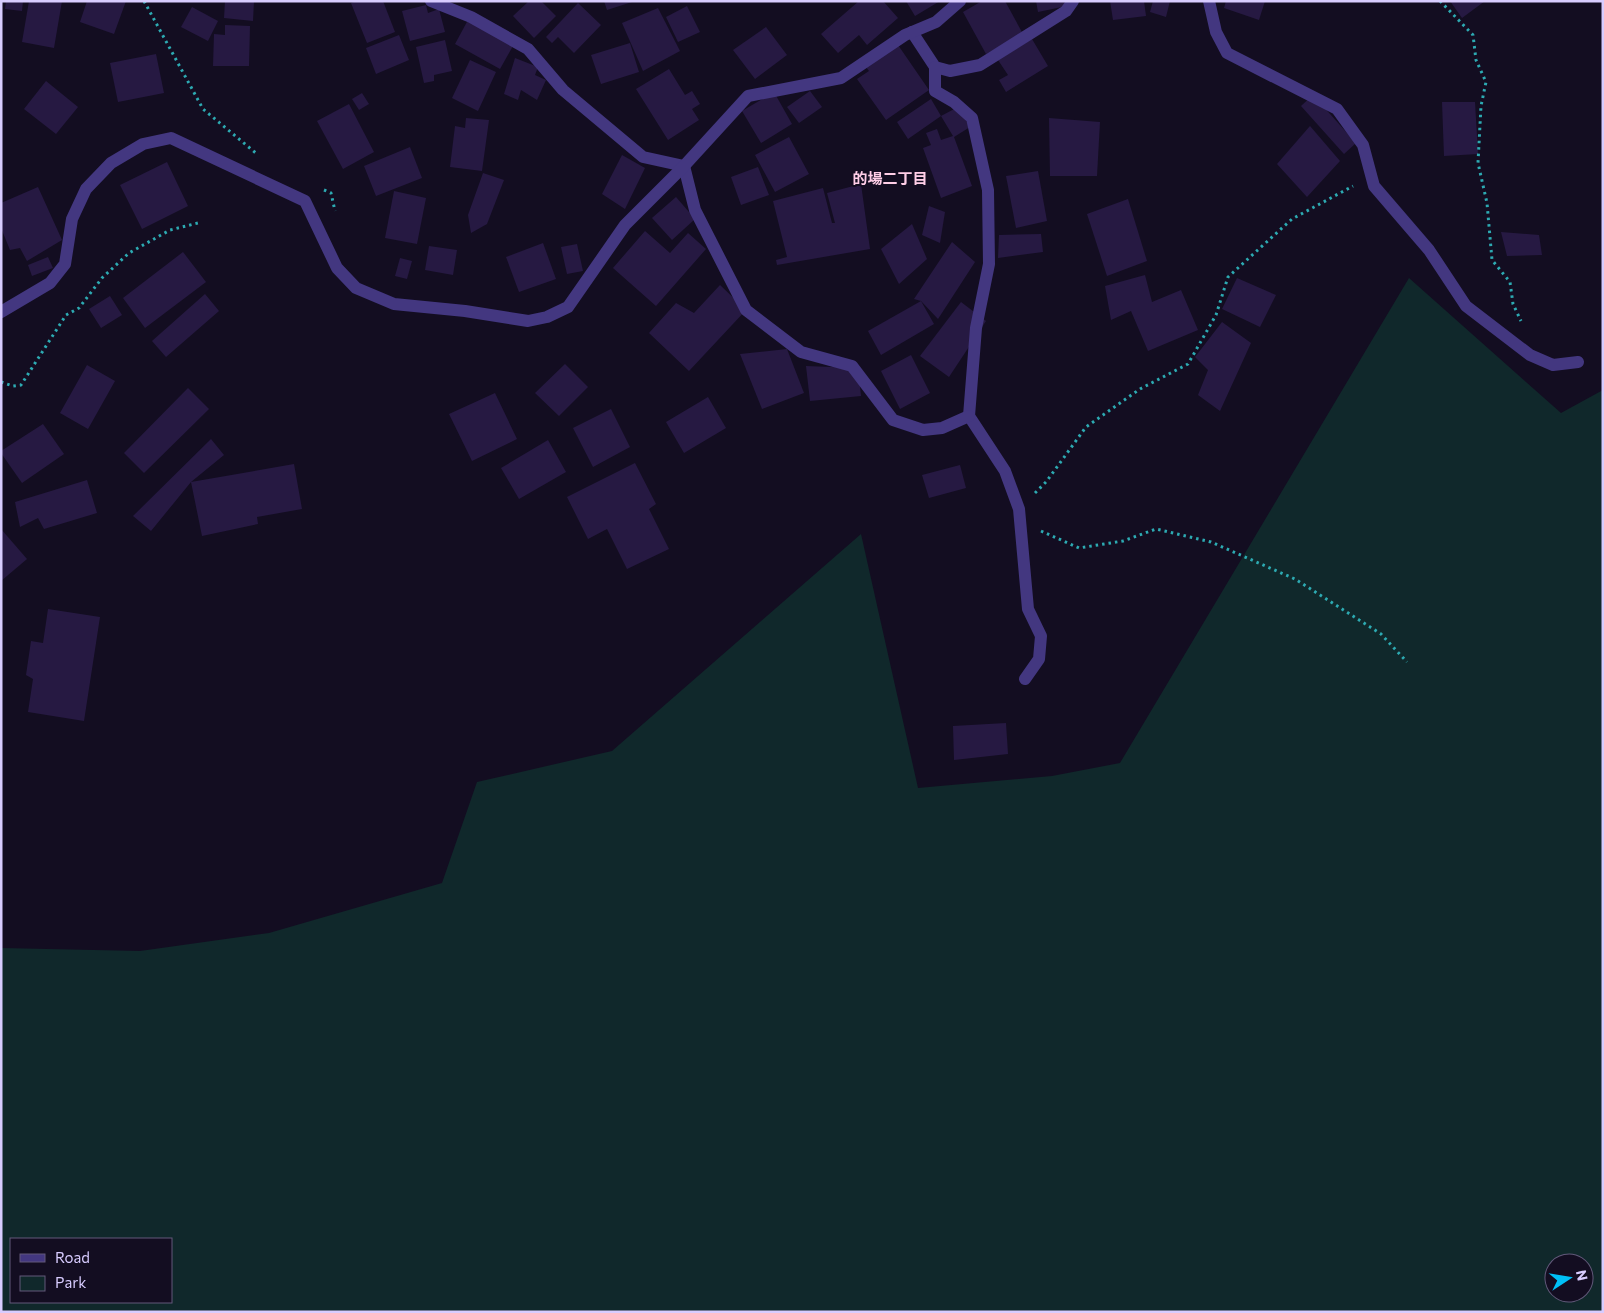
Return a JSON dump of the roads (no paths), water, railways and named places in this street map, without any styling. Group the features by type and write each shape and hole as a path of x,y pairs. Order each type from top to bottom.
{"street":[{"path":"431,1 471,17 528,49 563,90 643,157 684,166"},
{"path":"1,312 50,283 65,264 72,219 86,189 111,163 143,144 171,138 305,201 337,268 356,288 394,304 528,320 547,317 568,307 625,225 684,166 748,96 841,78 905,35 936,22 960,1"},
{"path":"935,67 950,71 980,65 1066,11 1072,1"},
{"path":"1209,1 1216,32 1227,53 1337,110 1362,145 1374,186 1429,250 1466,306 1530,355 1553,365 1578,362"},
{"path":"912,32 935,67 935,91 954,102 972,118 988,190 989,264 976,328 969,416 1005,471 1019,510 1028,609 1041,636 1039,660 1025,679"},
{"path":"684,166 695,210 739,292 746,310 801,352 852,366 893,420 923,430 942,428 969,416"}],"district":[{"name":"的場二丁目","path":"890,179"}]}
